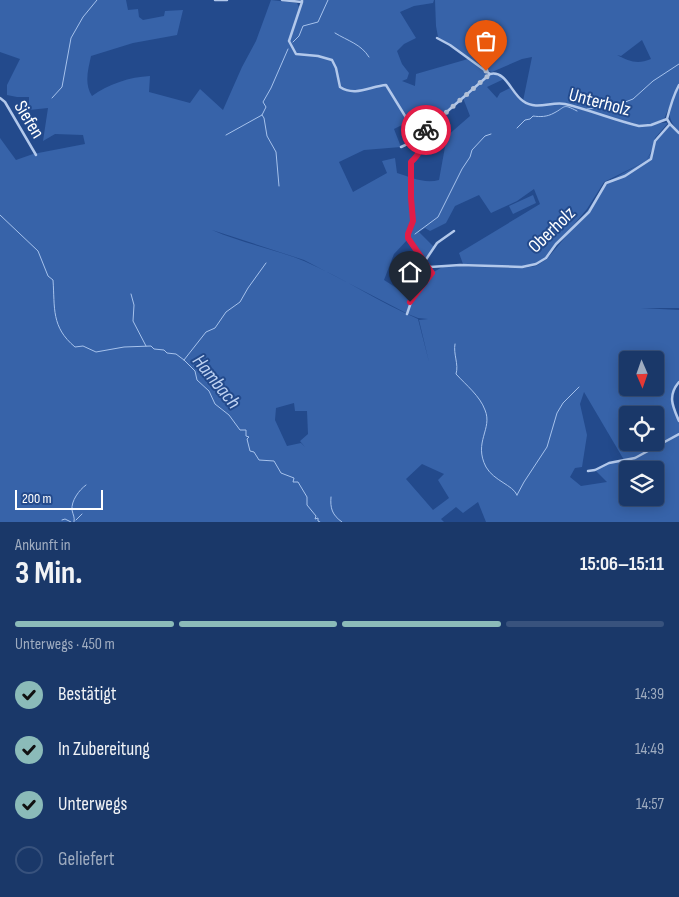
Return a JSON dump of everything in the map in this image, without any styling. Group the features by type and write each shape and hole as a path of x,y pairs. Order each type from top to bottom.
{"street":[{"path":"215,0 226,0"},
{"path":"282,0 302,1 289,41 296,54 318,56 332,60 336,68 340,87 345,90 367,90 386,85 418,137 420,152 411,162 413,221 408,238 432,273 410,302 407,314"},
{"name":"Unterholz","path":"437,38 450,45 490,74 497,73 501,75 516,95 528,104 546,106 562,104 642,126 667,119"},
{"path":"418,137 490,74"},
{"path":"679,85 673,96 667,119 679,133"},
{"name":"Siefen","path":"0,98 5,102 36,155"},
{"name":"Oberholz","path":"430,268 460,265 522,267 536,264 546,258 556,244 589,212 606,183 625,176 651,159 655,141 670,124"},
{"path":"401,147 414,141 418,142"},
{"path":"425,261 438,243 454,231"},
{"path":"679,382 671,399 673,409 679,421"},
{"path":"588,471 595,470 609,463 635,458 679,434"}],"shaded area":[{"path":"0,0 126,0 128,10 138,9 139,17 143,20 164,16 165,11 183,10 177,35 133,43 91,56 87,77 88,87 92,96 120,82 150,76 149,92 190,103 200,89 223,110 256,41 271,0 297,3 299,7 303,0 434,0 433,3 414,6 400,12 416,38 404,44 397,51 402,64 409,73 407,79 402,81 415,86 416,74 468,59 487,73 487,75 418,136 410,121 394,129 401,147 364,150 339,162 353,192 387,173 382,161 395,158 397,173 423,181 439,180 447,136 470,116 463,98 490,75 498,74 504,79 487,87 497,98 500,93 510,88 523,101 532,57 522,59 492,72 489,71 438,37 435,0 679,0 679,84 664,119 651,124 640,125 562,104 638,126 668,123 655,138 652,150 646,161 653,150 656,138 669,126 679,134 679,308 641,308 679,310 679,382 673,392 672,402 679,422 679,522 486,522 478,502 463,513 456,507 441,519 444,522 0,522 0,138 16,160 33,154 85,144 83,135 55,134 43,141 48,108 29,110 29,97 7,95 7,85 20,59 0,52","holes":["642,40 651,59 641,62 625,59 617,55 621,56","644,162 605,183 588,210 547,259 536,266 523,268 444,266 432,273 411,302 408,314 428,319 419,320 429,362 418,319 389,305 344,281 406,313 410,302 417,291 410,287 406,294 384,280 394,254 409,238 425,260 434,247 419,232 425,228 430,231 446,223 455,206 479,195 491,213 517,201 534,189 540,204 459,253 463,264 522,267 536,265 546,258 587,209 604,182","212,230 304,260 327,272 304,261 235,239","584,392 624,460 619,461 664,461 664,506 619,506 619,461 595,470 607,482 581,486 570,477 575,468 582,467 587,435 580,404","294,403 295,411 307,411 308,434 300,441 305,447 301,443 287,446 275,420 276,408","422,464 444,474 438,480 449,498 433,510 406,479"]},
{"path":"679,87 679,132 671,120 670,110"},
{"path":"533,195 536,203 513,214 509,206"}],"waterway":[{"path":"52,98 62,87 71,38 83,17 97,0"},
{"path":"293,42 299,36 303,26 318,22 328,0"},
{"path":"335,33 358,46 369,57"},
{"path":"226,135 262,115 266,107 263,102 288,49"},
{"path":"587,109 597,108 608,101 620,104 633,99 653,81 679,64"},
{"path":"517,128 525,120 533,116 549,115 564,107 577,111"},
{"path":"262,115 267,136 276,152 279,186"},
{"path":"415,234 438,217 472,150 485,136 491,134"},
{"name":"Hambach","path":"0,215 38,251 48,276 53,280 56,316 58,324 67,340 75,347 83,346 96,352 124,347 151,346 154,349 176,354 195,371 197,380 209,391 215,404 229,415 240,430 246,430 246,436 249,437 247,439 250,451 254,452 259,460 274,461 281,473 294,478 293,482 298,482 307,497 307,505 316,516 315,519 318,518 320,522"},
{"path":"184,360 206,332 215,328 226,312 240,302 266,263"},
{"path":"131,294 134,305 133,321 146,346"},
{"path":"455,344 456,374 480,400 487,417 481,450 486,467 489,472 512,488 517,495"},
{"path":"517,495 547,447 557,413 563,403 579,387"},
{"path":"74,522 72,510 74,499 86,485"},
{"path":"331,497 332,511 342,522"},
{"path":"76,520 82,514"},
{"path":"62,520 65,519 71,522"}],"way so far":[{"path":"426,130 490,74 486,71"}],"route":[{"path":"410,302 432,273 408,238 413,221 411,162 420,152 418,137 426,130"}]}
